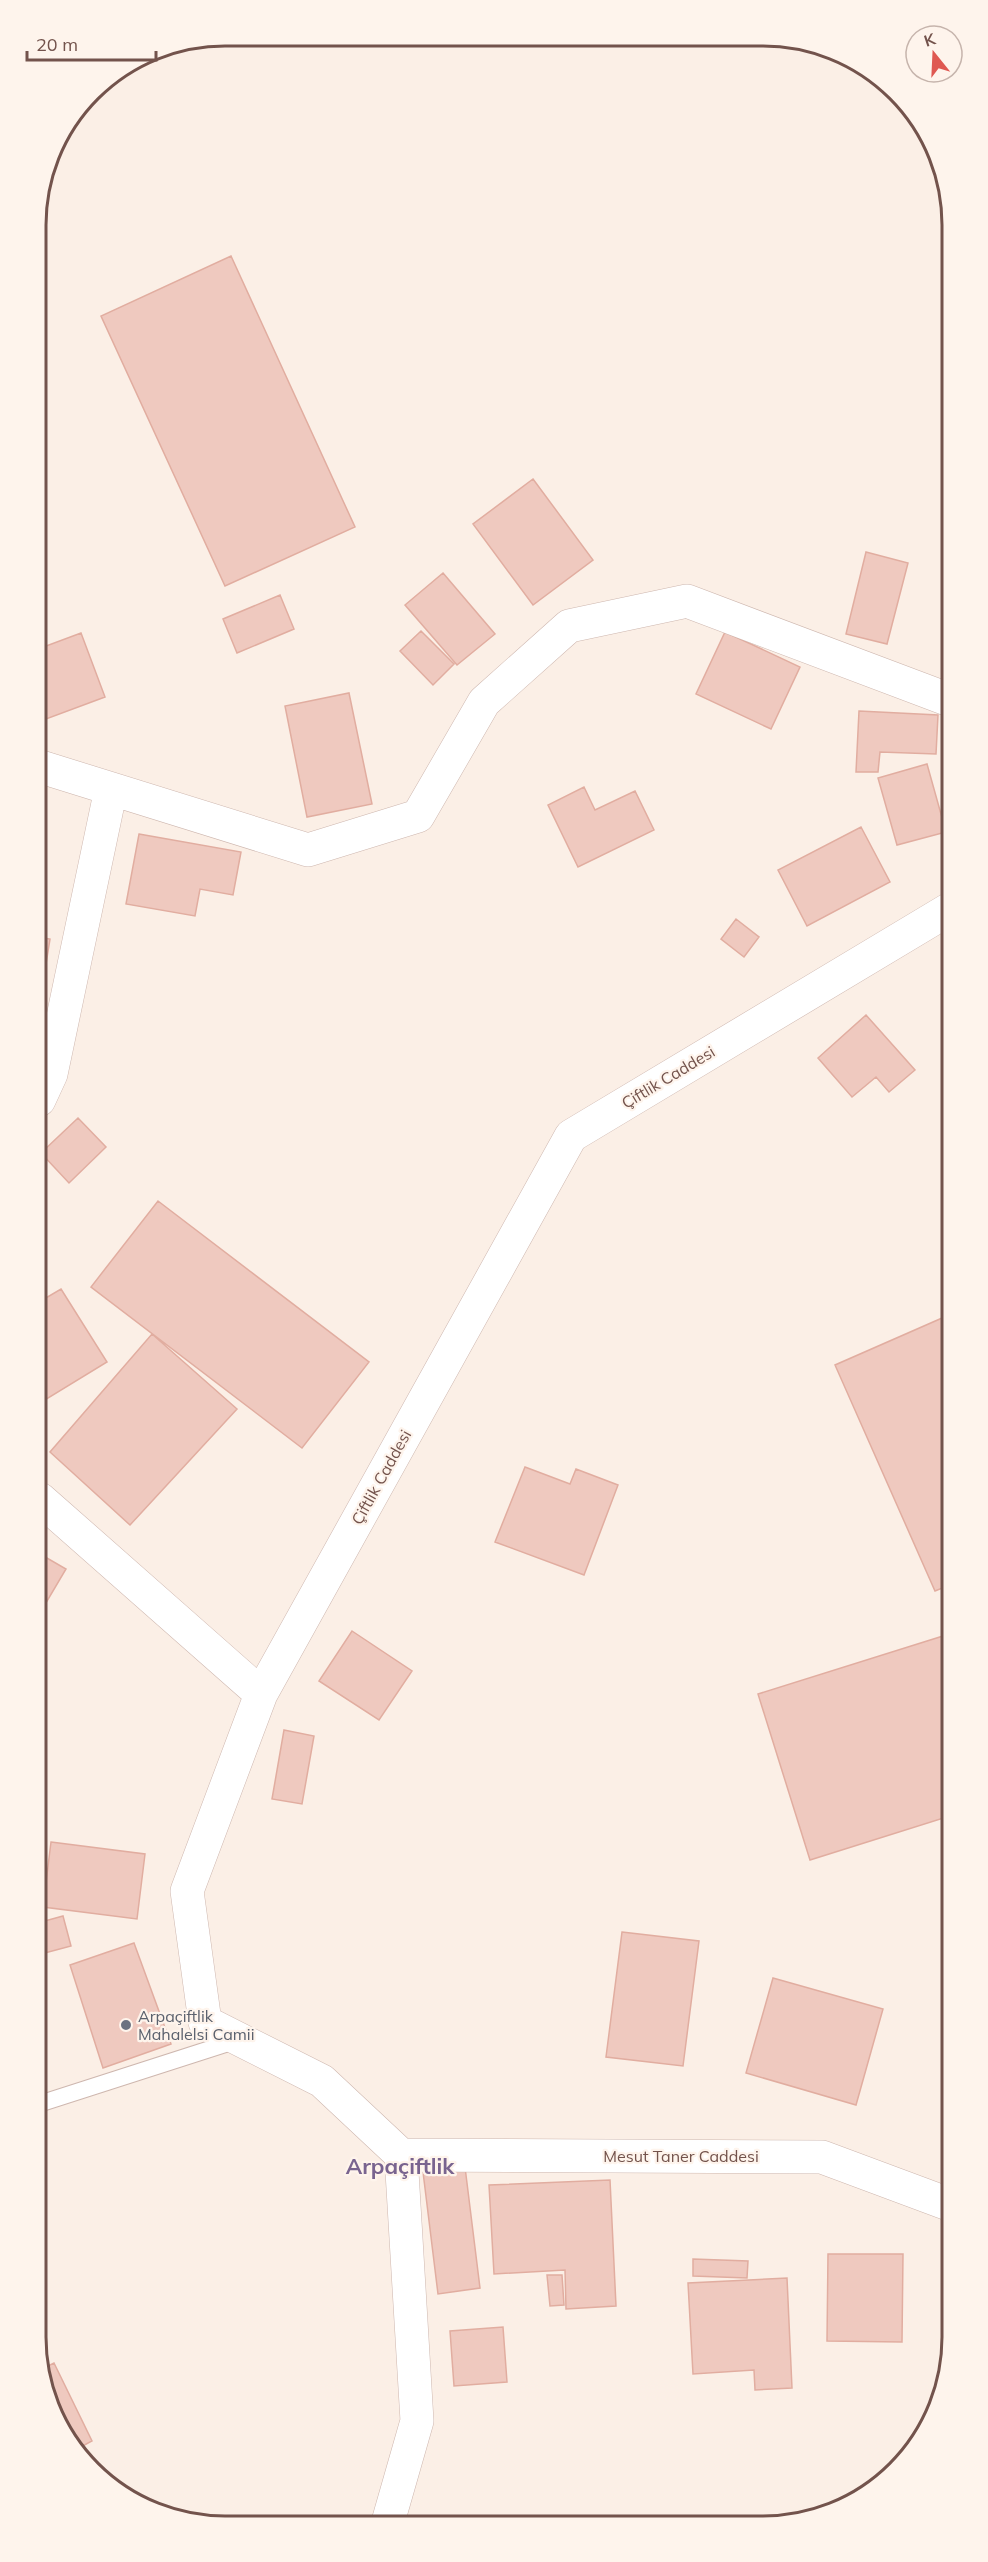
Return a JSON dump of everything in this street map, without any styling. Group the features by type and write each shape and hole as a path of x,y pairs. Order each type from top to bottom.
{"street":[{"path":"47,769 308,850 418,816 484,702 569,626 687,601 942,697"},
{"path":"47,1084 51,1074 111,789"},
{"name":"Çiftlik Caddesi","path":"401,2155 322,2081 205,2022 187,1891 261,1694 570,1136 942,914"},
{"path":"46,1505 261,1694"},
{"path":"390,2516 417,2421 401,2155"},
{"name":"Mesut Taner Caddesi","path":"401,2155 822,2157 941,2201"}],"lane":[{"path":"46,2102 240,2040"}],"building":[{"path":"231,256 355,527 225,586 101,316"},
{"path":"533,479 593,560 533,605 473,524"},
{"path":"866,552 908,563 887,644 846,634"},
{"path":"443,573 495,634 457,665 405,605"},
{"path":"280,595 294,629 237,653 223,619"},
{"path":"421,631 454,664 433,685 400,651"},
{"path":"725,632 800,667 771,729 696,694"},
{"path":"81,633 105,697 47,719 47,646"},
{"path":"349,693 372,804 307,817 285,706"},
{"path":"859,711 938,715 936,754 880,752 878,772 856,772"},
{"path":"927,764 942,817 942,833 897,845 878,778"},
{"path":"584,787 595,810 635,791 654,830 578,867 548,805"},
{"path":"861,827 890,882 807,926 778,870"},
{"path":"139,834 241,852 233,895 200,889 195,916 126,904"},
{"path":"736,919 759,937 744,957 721,939"},
{"path":"47,938 50,939 47,960"},
{"path":"866,1015 915,1070 889,1092 876,1077 852,1097 818,1058"},
{"path":"78,1118 106,1147 69,1183 47,1159 47,1148"},
{"path":"158,1201 369,1362 302,1448 91,1287"},
{"path":"61,1289 107,1362 46,1399 46,1298"},
{"path":"941,1318 941,1588 935,1591 835,1365"},
{"path":"152,1334 237,1409 130,1525 50,1452"},
{"path":"525,1467 570,1484 576,1469 618,1485 584,1575 495,1542"},
{"path":"46,1558 66,1569 46,1602"},
{"path":"352,1631 412,1671 379,1720 319,1681"},
{"path":"941,1637 941,1819 810,1860 758,1694"},
{"path":"284,1730 314,1736 302,1804 272,1799"},
{"path":"51,1842 145,1854 137,1919 46,1907 46,1881"},
{"path":"63,1916 71,1946 46,1953 46,1921"},
{"path":"622,1932 699,1941 683,2066 606,2057"},
{"name":"Arpaçiftlik Mahalelsi Camii","path":"134,1943 171,2044 103,2068 70,1965"},
{"path":"773,1978 883,2009 856,2105 746,2073"},
{"path":"465,2167 480,2288 438,2294 423,2172"},
{"path":"610,2180 616,2306 566,2309 565,2270 494,2274 489,2185"},
{"path":"828,2254 903,2254 902,2342 827,2341"},
{"path":"693,2259 748,2261 747,2278 693,2276"},
{"path":"547,2275 562,2275 564,2305 550,2306"},
{"path":"787,2278 792,2388 755,2390 754,2370 693,2374 688,2283"},
{"path":"503,2327 507,2382 454,2386 450,2331"},
{"path":"54,2363 92,2441 84,2446 70,2426 60,2405 49,2365"}],"place":[{"name":"Arpaçiftlik Mahalelsi Camii","path":"126,2025"}],"district":[{"name":"Arpaçiftlik","path":"400,2166"}]}
